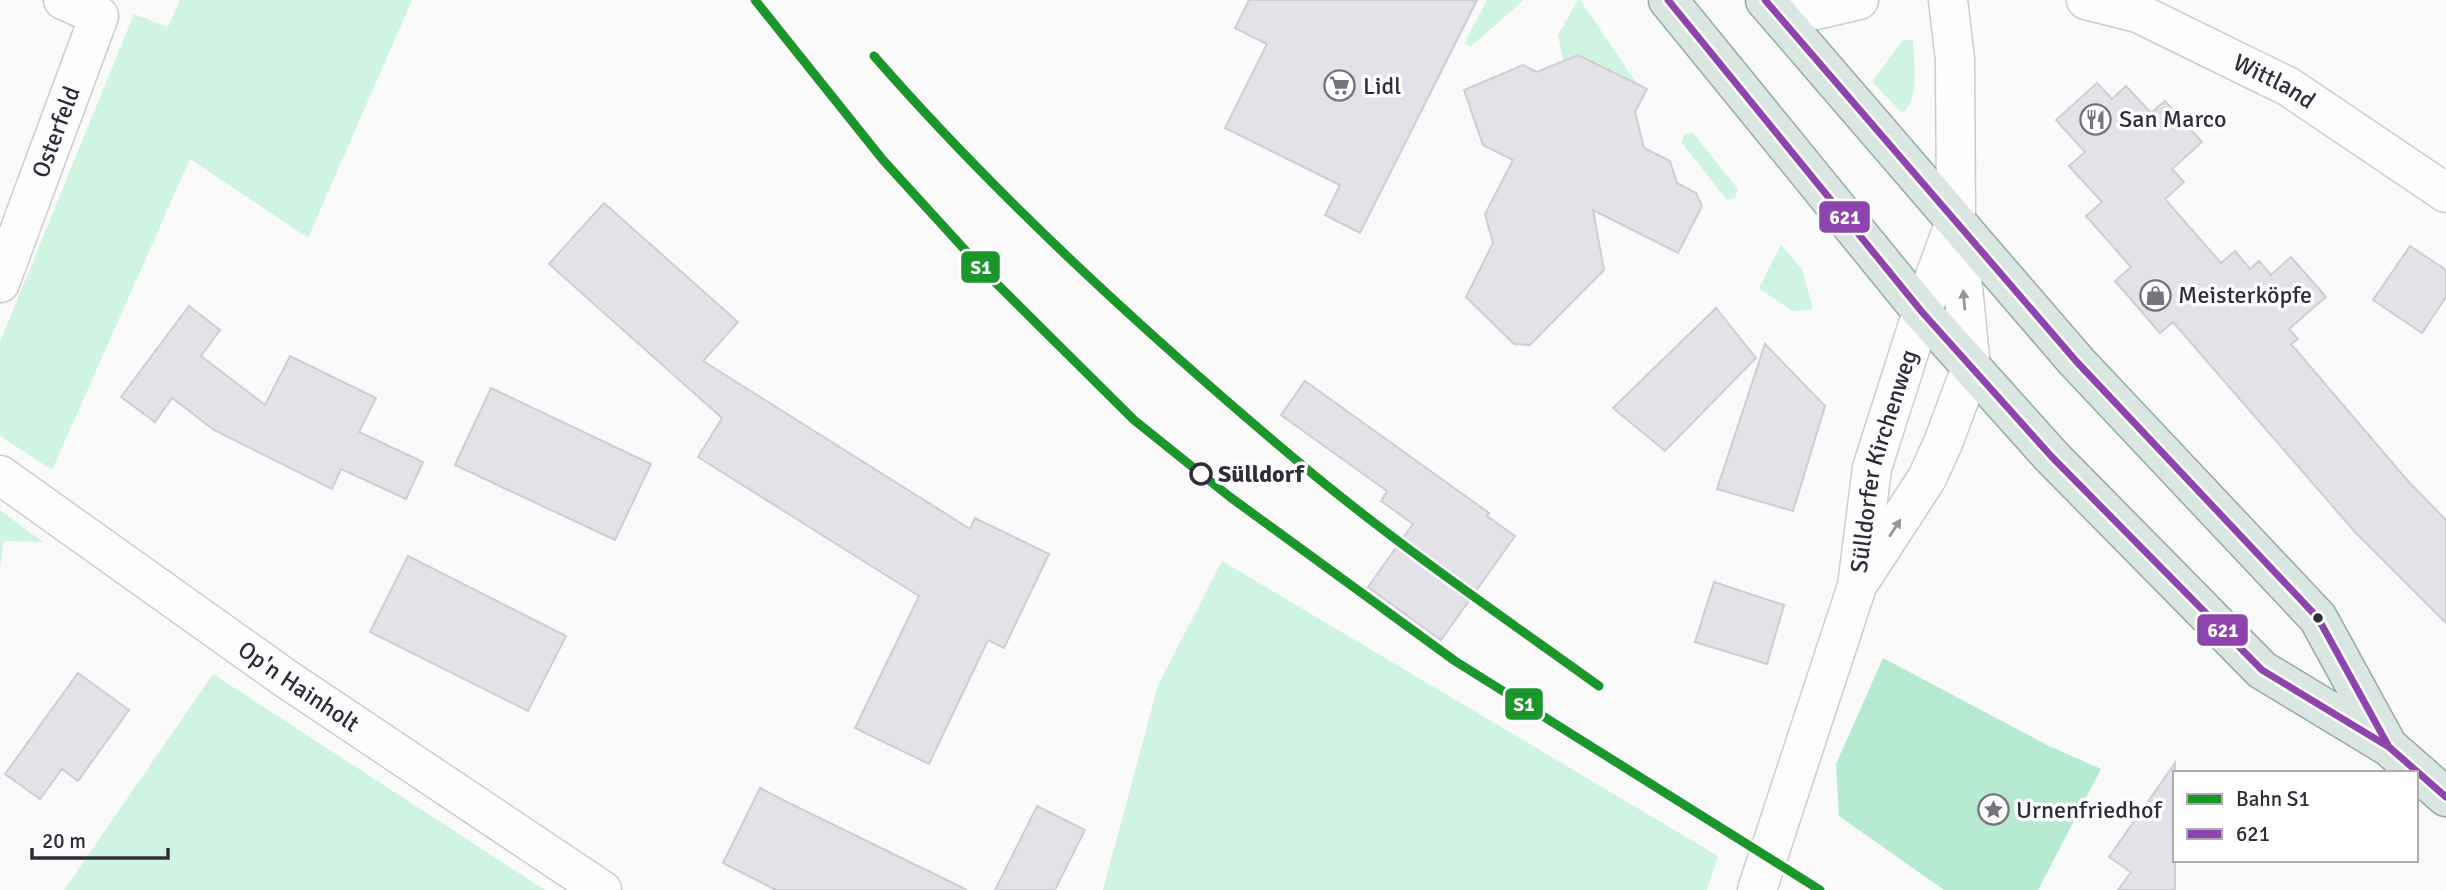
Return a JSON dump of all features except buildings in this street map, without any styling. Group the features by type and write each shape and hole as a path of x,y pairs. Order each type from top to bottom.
{"main road":[{"path":"1668,0 1922,312 2051,456 2262,670 2389,747 2416,771"},
{"path":"1765,0 1956,218 2076,361 2318,618 2389,747"},
{"path":"2418,772 2446,797"}],"street":[{"name":"Osterfeld","path":"0,284 99,16 63,0"},
{"path":"1778,0 1816,10 1859,0"},
{"name":"Sülldorfer Kirchenweg","path":"1857,586 1927,478 1971,368 1956,218 1955,59 1948,0"},
{"name":"Wittland","path":"2086,0 2138,13 2289,87 2446,193"},
{"name":"Sülldorfer Kirchenweg","path":"1757,890 1857,586 1872,468 1922,312 1956,218"},
{"name":"Op'n Hainholt","path":"0,475 285,678 602,890"}],"green space":[{"path":"180,0 412,0 308,238 190,159 52,470 0,436 0,342 134,14 168,27"},
{"path":"1487,0 1524,0 1471,46 1464,44"},
{"path":"1578,0 1638,85 1563,61 1558,35"},
{"path":"1913,39 1914,89 1908,107 1902,113 1872,82 1902,41"},
{"path":"1693,133 1738,189 1735,198 1727,200 1681,142 1685,134"},
{"path":"1781,245 1802,269 1813,309 1792,311 1759,288"},
{"path":"0,510 43,542 4,541 0,568"},
{"path":"1222,561 1718,856 1707,890 1103,890 1158,685"},
{"path":"1883,658 2047,745 2101,769 2038,890 1944,890 1839,816 1836,764"},
{"path":"213,674 545,890 64,890"}],"rail line":[{"name":"S1","path":"755,0 883,160 986,273 1134,420 1230,497 1455,661 1820,890"},
{"name":"S1","path":"874,56 924,112 1030,221 1199,377 1383,530 1599,686"}],"transit line":[{"name":"621","path":"1668,0 1922,312 2051,456 2262,670 2389,747 2416,771"},
{"name":"621","path":"1765,0 2076,361 2318,618 2389,747"},
{"name":"621","path":"2418,772 2446,797"}],"place":[{"name":"Lidl","path":"1340,86"},
{"name":"San Marco","path":"2096,119"},
{"name":"Meisterköpfe","path":"2155,295"},
{"name":"Sülldorf","path":"1201,474"},
{"name":"Urnenfriedhof","path":"1993,810"}]}
